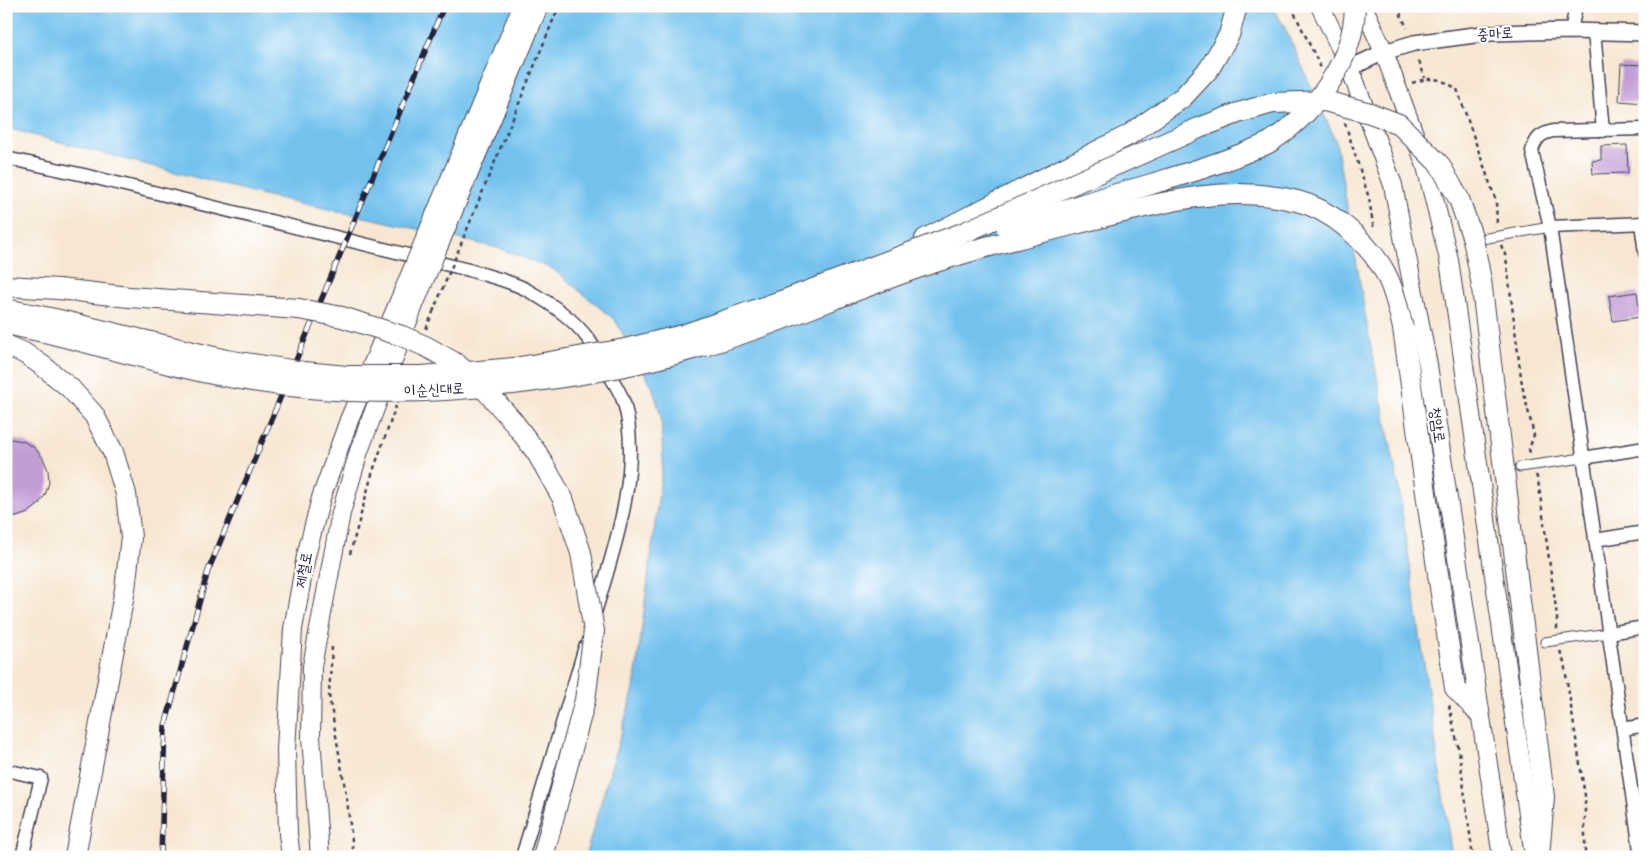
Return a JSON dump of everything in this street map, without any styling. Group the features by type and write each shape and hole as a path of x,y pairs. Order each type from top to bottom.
{"highway":[{"path":"854,282 960,222 1129,135 1183,97 1209,69 1229,35 1237,6"},
{"path":"854,282 982,237 1108,196 1189,173 1232,158 1271,141 1309,111 1337,72 1351,36 1355,6"},
{"path":"854,282 1199,128 1273,102 1325,101 1370,113 1399,124 1440,165 1459,199 1473,239 1481,280 1544,797 1539,857"},
{"path":"854,282 1121,212 1221,193 1261,194 1301,201 1324,212 1350,231 1369,250 1383,269 1396,299 1403,328 1455,688 1479,713"},
{"name":"이순신대로","path":"6,309 150,360 222,376 267,384 353,392 422,392 528,382 644,362 695,349 791,316 854,282"},
{"path":"6,286 299,309 342,317 402,336 427,347 457,364 487,392 512,420 537,453 563,499 581,553 594,631 585,700 543,857"},
{"name":"이순신대로","path":"6,324 54,327"},
{"path":"6,345 24,353 44,366 70,388 94,415 114,452 126,494 131,537 125,589 75,857"}],"main road":[{"path":"407,302 522,6"},
{"path":"407,302 539,6"},
{"name":"청암로","path":"1320,6 1350,68 1393,185 1428,365 1502,857"},
{"path":"1363,6 1384,52 1426,166 1449,260 1534,857"},
{"name":"제철로","path":"291,857 288,834 286,750 293,629 306,556 321,498 349,420 407,302"},
{"name":"제철로","path":"320,857 311,737 312,666 341,514 359,451 407,302"}],"street":[{"path":"1571,31 1576,6"},
{"name":"중마로","path":"1350,68 1384,52 1414,43 1490,33 1571,31 1645,33"},
{"path":"1594,31 1603,131"},
{"path":"1641,857 1640,811 1623,729 1550,227 1532,151 1535,141 1541,134 1553,131 1645,130"},
{"path":"6,158 84,174 469,270 525,289 566,315 589,340 623,402 631,453 629,479 616,542 522,857"},
{"path":"1482,239 1550,227 1643,223 1645,253"},
{"path":"1520,467 1645,448"},
{"path":"1595,540 1645,532"},
{"path":"1545,642 1609,634 1645,627"},
{"path":"1623,729 1645,725"},
{"path":"6,770 41,778 22,857"}],"path":[{"path":"426,330 559,6"},
{"path":"1397,6 1407,28"},
{"path":"1419,61 1425,78"},
{"path":"1412,83 1425,78 1442,80"},
{"path":"348,560 372,474 396,404"},
{"path":"332,644 329,695 347,800 354,857"}],"water":[{"path":"6,6 1271,6 1283,24 1336,141 1368,331 1398,483 1452,857 585,857 634,689 663,461 661,416 652,386 615,320 553,269 498,248 263,195 6,128"}],"building":[{"path":"1621,64 1645,65 1645,103 1619,101"},
{"path":"1627,145 1628,173 1593,174 1592,161 1601,160 1601,146"},
{"path":"1637,292 1640,317 1613,321 1609,296"},
{"path":"6,440 23,441 35,448 43,458 48,470 49,483 45,495 38,505 28,513 16,517 6,517"}],"railway":[{"path":"161,857 165,726 208,571 444,6"}]}
